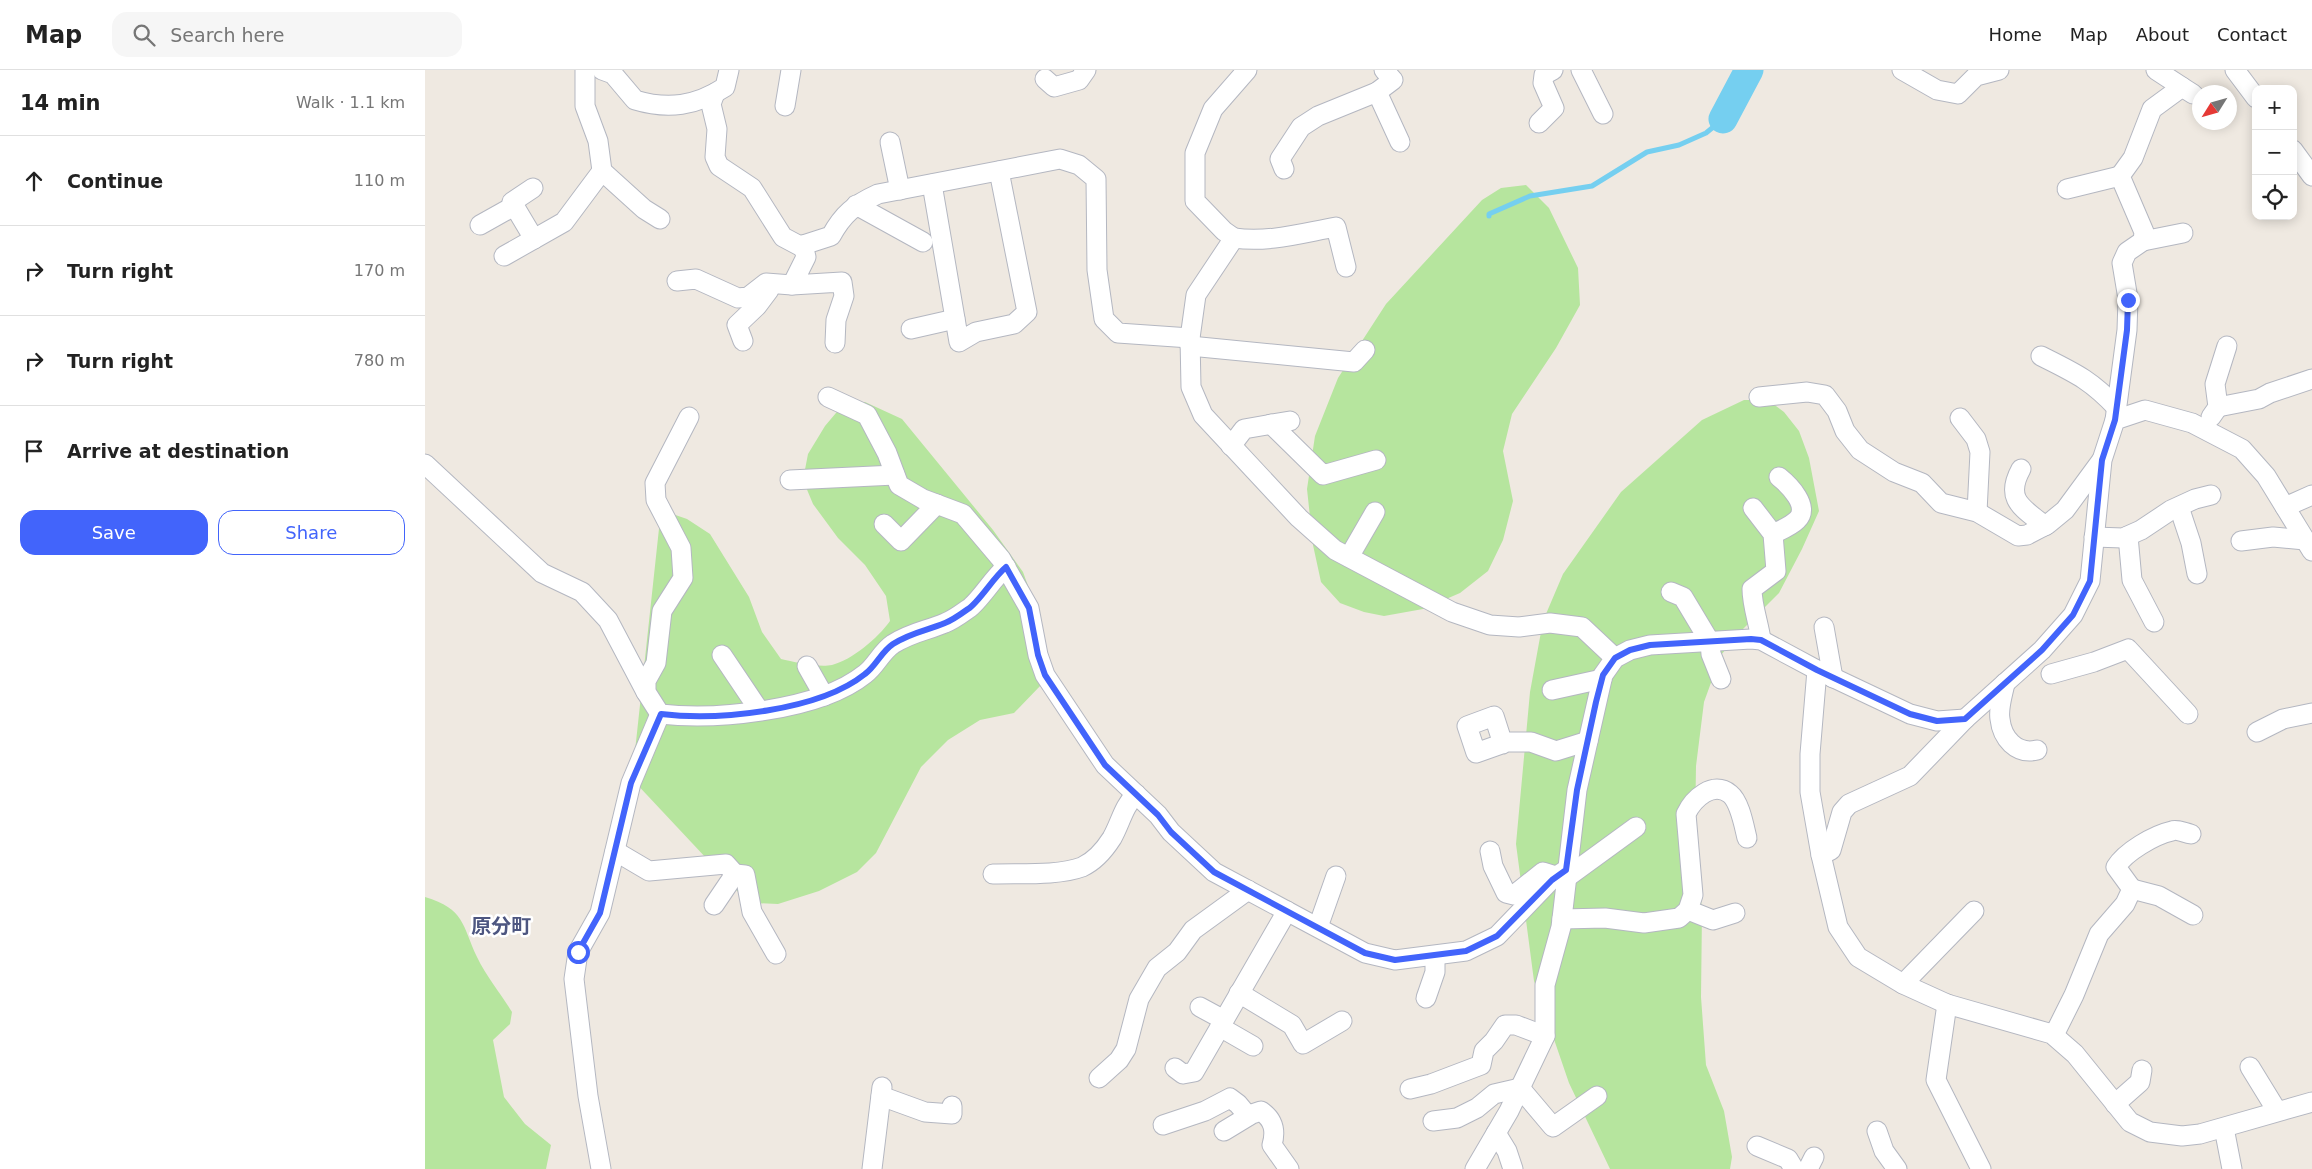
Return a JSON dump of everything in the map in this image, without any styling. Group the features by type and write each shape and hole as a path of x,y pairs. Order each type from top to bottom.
{"street":[{"path":"504,256 564,222 601,171 598,141 585,106 585,70"},
{"path":"602,70 613,74 635,100 643,103 680,106 715,93 725,87 729,70"},
{"path":"785,106 791,70"},
{"path":"1045,79 1054,87 1079,80 1086,70"},
{"path":"1247,70 1213,109 1195,153 1195,201 1224,232 1234,238 1252,240 1275,239 1336,227 1346,267"},
{"path":"1284,169 1280,159 1301,127 1317,116 1377,92 1393,80 1384,70"},
{"path":"1539,123 1554,108 1543,83 1545,75 1553,70"},
{"path":"1581,70 1594,92 1603,114"},
{"path":"1902,70 1937,90 1958,94 1977,76 1999,70"},
{"path":"2067,189 2120,176 2133,158 2152,109 2187,90 2156,70"},
{"path":"2235,70 2252,93"},
{"path":"1377,92 1401,142"},
{"path":"715,93 711,104 717,129 715,156 719,166 752,188 783,237 800,246 831,236 840,219 857,205 878,194 1060,159 1079,165 1097,179 1097,270 1104,319 1119,332 1354,362 1365,350"},
{"path":"890,142 900,190"},
{"path":"2297,155 2312,176"},
{"path":"601,171 644,209 660,219"},
{"path":"932,184 959,342 976,332 1014,324 1027,312 999,172"},
{"path":"2120,176 2144,232 2143,241"},
{"path":"533,188 512,202 534,239"},
{"path":"857,205 923,242"},
{"path":"480,225 514,206"},
{"path":"1821,855 1831,850 1842,812 1849,804 1910,776 1965,719 2042,650 2073,615 2090,581 2102,460 2112,417 2127,330 2128,300 2122,263 2127,252 2143,241 2183,233"},
{"path":"1234,238 1196,296 1190,342 1191,387 1203,415 1231,446 1299,518 1335,550 1453,612 1490,625 1519,627 1550,623 1582,627 1615,658"},
{"path":"743,341 737,325 783,284 806,257 803,245"},
{"path":"677,281 696,279 738,298 748,297 767,282 783,284 842,282 844,296 836,320 835,343"},
{"path":"911,329 955,319"},
{"path":"2218,407 2215,384 2227,346"},
{"path":"2041,356 2082,376 2097,388 2112,417"},
{"path":"2202,428 2218,407 2259,399 2310,384"},
{"path":"1759,397 1807,392 1825,395 1837,412 1845,431 1860,450 1894,472 1922,483 1941,503 1977,512 2018,536 2027,535 2045,526 2065,510 2102,460"},
{"path":"828,397 867,415 887,453 899,485 937,504 963,514 1006,567 1029,608 1038,655 1045,675 1105,765 1158,815 1171,832 1214,872 1365,953 1395,960 1466,951 1497,936 1563,875 1636,827"},
{"path":"2112,417 2145,410 2192,423 2242,449 2266,476 2309,546"},
{"path":"646,692 646,681 656,663 662,611 683,578 681,548 656,500 655,483 689,417"},
{"path":"1960,418 1976,439 1980,452 1977,512"},
{"path":"1231,446 1244,428 1290,421"},
{"path":"1271,424 1323,475 1376,460"},
{"path":"425,464 542,573 582,592 589,599 608,620 646,692 661,714"},
{"path":"2021,470 2014,482 2014,494 2018,504 2045,526"},
{"path":"790,480 895,475"},
{"path":"1773,534 1799,519 1802,510 1798,498 1790,486 1779,477"},
{"path":"2094,537 2123,538 2195,499 2211,495"},
{"path":"2285,507 2312,495"},
{"path":"884,524 901,541 937,504"},
{"path":"2179,507 2191,542 2197,574"},
{"path":"1753,508 1773,534 1776,571 1752,590 1761,640"},
{"path":"1349,557 1375,512"},
{"path":"2128,536 2131,580 2153,622"},
{"path":"2241,541 2273,537 2309,546"},
{"path":"661,714 722,716 799,704 823,696 865,674 888,648 909,634 946,623 971,608 993,579 1006,567"},
{"path":"1671,592 1683,597 1710,642 1711,654 1721,679"},
{"path":"1824,627 1825,674 1810,754 1810,792 1821,855 1838,927 1858,956 1903,984 1947,1004 2053,1036 2075,1054 2130,1122 2151,1132 2182,1136 2224,1128 2312,1102"},
{"path":"1475,1169 1520,1088 1545,1036 1545,985 1562,919 1563,875 1577,790 1603,679 1615,658 1630,650 1650,645 1761,640 1825,674 1910,714 1937,721 1965,719"},
{"path":"2028,662 2055,676 2128,649 2161,696 2188,714"},
{"path":"722,654 759,710"},
{"path":"807,666 823,696"},
{"path":"1552,690 1603,679"},
{"path":"2005,683 1999,718 2005,735 2013,746 2021,750 2029,752 2037,750"},
{"path":"2257,732 2283,719 2312,713"},
{"path":"601,1169 588,1096 574,979 578,952 600,913 631,783 661,714"},
{"path":"1503,744 1531,742 1556,751 1587,741"},
{"path":"1562,919 1605,918 1644,923 1679,918 1688,910 1693,895 1686,814 1692,802 1707,792 1719,789 1731,794 1742,816 1747,838"},
{"path":"993,874 1060,871 1081,867 1097,857 1107,844 1127,803 1136,794"},
{"path":"2184,828 2173,830 2140,846 2117,853 2116,867 2132,889 2159,896 2193,915"},
{"path":"615,851 649,871 726,864 731,867 735,874"},
{"path":"1490,851 1493,866 1506,893 1514,895 1543,872 1563,875"},
{"path":"714,905 735,874"},
{"path":"735,874 745,875 752,912 776,954"},
{"path":"1318,927 1336,876"},
{"path":"2053,1036 2074,995 2099,934 2125,904 2132,889"},
{"path":"1099,1078 1119,1060 1126,1049 1139,999 1157,968 1177,952 1193,930 1248,890"},
{"path":"1688,910 1713,920 1735,913"},
{"path":"1175,1068 1183,1074 1194,1072 1287,911"},
{"path":"1903,984 1974,911"},
{"path":"1427,998 1435,972 1435,956"},
{"path":"1239,993 1292,1025 1303,1044 1342,1021"},
{"path":"1947,1004 1936,1080 1981,1169"},
{"path":"1201,1007 1253,1046"},
{"path":"1411,1089 1431,1084 1481,1065 1484,1052 1505,1024 1516,1025 1545,1036"},
{"path":"2250,1067 2277,1111"},
{"path":"2115,1104 2140,1082 2142,1070"},
{"path":"1520,1088 1553,1127 1597,1096"},
{"path":"1433,1121 1457,1118 1477,1108 1493,1094 1520,1088"},
{"path":"872,1169 882,1092 925,1112 952,1114 952,1106"},
{"path":"1163,1125 1205,1111 1230,1098 1248,1116"},
{"path":"1224,1131 1248,1116 1261,1112 1268,1116 1275,1135 1272,1145 1289,1169"},
{"path":"2224,1128 2232,1169"},
{"path":"1496,1133 1507,1151 1513,1169"},
{"path":"1875,1142 1897,1169"},
{"path":"1757,1146 1788,1159 1794,1169"}],"green space":[{"path":"1526,185 1549,208 1578,268 1580,305 1556,348 1512,414 1503,451 1513,501 1503,540 1488,571 1460,593 1423,609 1384,616 1364,612 1340,603 1321,582 1313,545 1307,489 1315,436 1338,378 1386,304 1482,200 1501,188"},
{"path":"1744,400 1768,400 1784,412 1799,431 1809,458 1819,511 1779,593 1741,631 1721,655 1704,702 1696,766 1695,830 1702,911 1701,997 1706,1065 1724,1111 1732,1157 1730,1169 1610,1169 1569,1083 1534,981 1516,844 1530,692 1543,621 1563,574 1621,492 1702,420"},
{"path":"865,402 902,419 993,530 1023,572 1039,616 1042,684 1014,713 980,720 948,740 921,767 876,853 857,872 819,891 778,904 754,903 737,891 632,779 661,510 687,519 710,534 749,597 762,632 781,659 827,666 848,658 872,641 890,621 886,596 865,565 838,538 813,504 803,480 808,454 825,426 841,407"},
{"path":"425,897 448,907 455,913 465,927 477,957 489,978 512,1012 510,1024 493,1040 504,1097 525,1124 551,1145 546,1169 425,1169"}],"waterway":[{"path":"1723,119 1749,70"},
{"path":"1489,216 1489,214 1530,196 1592,186 1647,152 1679,145 1706,133 1723,119"}],"district":[{"name":"原分町","path":"501,926"}],"route":[{"path":"578,952 600,913 631,783 661,714 722,716 799,704 829,694 865,674 888,648 909,634 946,623 971,608 993,579 1006,567 1029,608 1038,655 1045,675 1105,765 1158,815 1171,832 1214,872 1365,953 1395,960 1466,951 1497,936 1552,880 1566,870 1577,790 1603,675 1615,658 1630,650 1650,645 1761,640 1817,670 1910,714 1937,721 1965,719 2042,650 2073,615 2090,581 2102,460 2115,420 2127,330 2128,300"}]}
